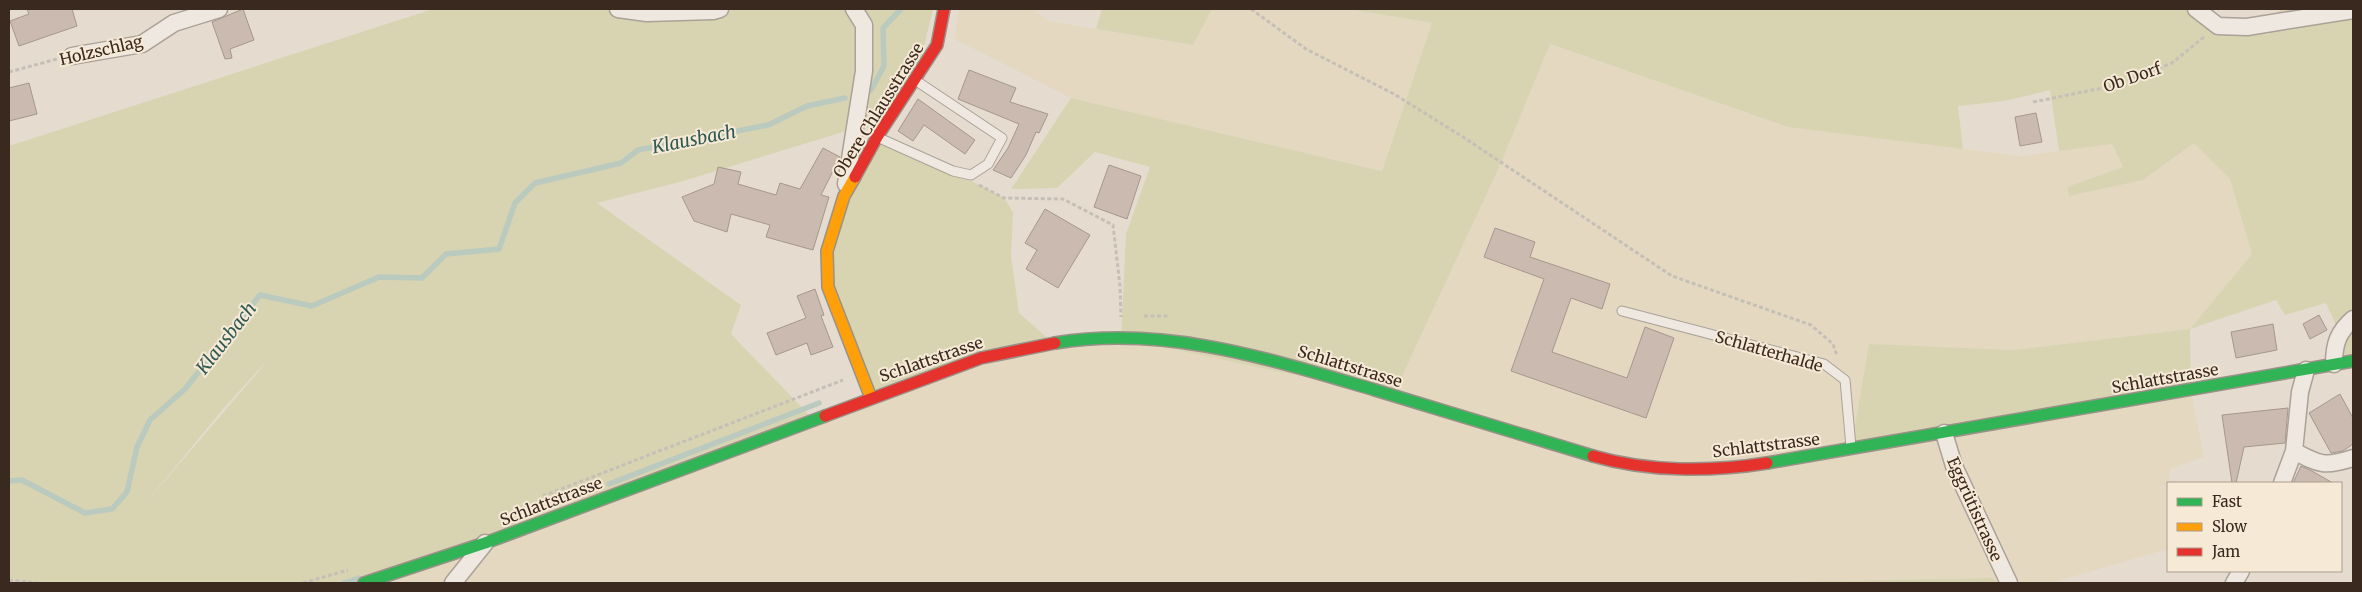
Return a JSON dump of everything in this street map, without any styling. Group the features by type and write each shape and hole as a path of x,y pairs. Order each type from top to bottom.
{"street":[{"name":"Holzschlag","path":"72,56 142,44 174,23 219,9"},
{"path":"618,9 647,13 713,11 720,9"},
{"path":"844,196 864,71 864,25 854,9"},
{"name":"Obere Chlausstrasse","path":"871,398 828,287 827,251 844,196 877,137 937,46 944,9"},
{"path":"2196,9 2218,26 2247,28 2353,10"},
{"path":"2334,364 2334,349 2340,332 2353,319"},
{"name":"Schlattstrasse","path":"364,583 485,543 981,358 1017,348 1085,338 1164,339 1253,354 1605,459 1656,468 1708,469 1748,466 1851,450 2353,361"},
{"path":"2282,482 2294,452 2300,392 2306,370"},
{"name":"Eggrütistrasse","path":"1944,433 1954,466 2009,583"},
{"path":"2294,452 2317,464 2336,464 2353,458"},
{"path":"453,583 485,543"},
{"path":"2234,583 2241,572"}],"lane":[{"path":"877,137 952,172 971,175 988,164 1002,138 914,80"},
{"name":"Schlatterhalde","path":"1622,311 1824,364 1845,380"},
{"path":"1845,380 1851,450"}],"path":[{"path":"1251,9 1306,49 1394,94 1448,127 1672,276 1810,325 1833,344 1845,380"},
{"name":"Ob Dorf","path":"2033,102 2113,86 2172,63 2218,26"},
{"name":"Holzschlag","path":"9,72 72,56"},
{"path":"978,185 1004,198 1063,199 1113,225 1120,286 1121,338"},
{"path":"1140,316 1159,314 1178,318"},
{"path":"1111,318 1130,317"},
{"path":"536,499 862,374"},
{"path":"303,583 356,567"},
{"path":"9,580 38,583"}],"shaded area":[{"path":"433,9 933,9 921,58 868,128 843,132 680,182 597,203 741,305 731,334 814,420 364,583 9,583 9,146","holes":["264,365 144,505 224,408"]},
{"path":"959,9 1034,9 1049,21 1192,45 1212,9 1349,9 1432,23 1382,171 1071,98 954,39"},
{"path":"1102,9 1212,9 1193,45 1096,29"},
{"path":"1349,9 2196,9 2218,26 2247,27 2268,35 2280,9 2353,9 2353,361 2334,364 2339,332 2326,303 2285,315 2276,300 2190,329 2252,254 2230,179 2194,143 2143,180 2069,196 2067,187 2123,167 2112,144 2059,151 2050,90 2005,101 1958,106 1963,149 1788,127 1550,44 1501,163 1393,396 1121,338 1126,234 1150,167 1095,152 1057,188 1011,189 1071,98 1382,171 1432,23"},
{"path":"1549,44 1788,127 2021,156 2112,144 2123,167 2067,187 2069,196 2143,180 2194,143 2230,179 2252,254 2190,329 2012,350 1869,345 2191,390 2204,457 2170,469 2170,482 2167,482 2167,549 2051,583 1999,583 1992,578 1720,583 364,583 981,358 1121,338 1393,396 1501,163"},
{"path":"877,137 953,171 1004,198 1013,212 1011,256 1019,313 1052,342 871,398 828,287 844,196"},
{"path":"2190,329 2191,390 1851,450 1869,344 2012,350"},
{"path":"1992,578 1999,583 1720,583"}],"building":[{"path":"27,9 72,9 77,26 19,46 10,21 29,14"},
{"path":"243,9 254,40 230,49 232,58 225,59 212,22"},
{"path":"969,70 1016,88 1010,102 1048,114 1039,133 1036,132 1026,155 1011,178 993,170 1008,148 1019,124 958,99"},
{"path":"29,83 37,114 9,121 9,88"},
{"path":"918,99 975,140 965,154 924,125 913,141 898,131"},
{"path":"2036,113 2042,142 2020,146 2015,117"},
{"path":"823,148 840,157 821,195 829,197 813,250 766,237 770,225 731,214 727,232 694,221 682,197 714,184 718,167 741,172 738,184 776,195 780,183 800,189"},
{"path":"1109,165 1141,176 1127,219 1094,207"},
{"path":"1045,209 1090,235 1058,288 1026,269 1037,250 1025,243"},
{"path":"1495,228 1535,242 1530,257 1610,284 1602,309 1571,298 1552,352 1627,378 1645,327 1674,338 1646,418 1511,371 1544,279 1484,257"},
{"path":"815,289 824,315 821,316 833,347 811,355 807,343 776,355 767,333 806,318 797,296"},
{"path":"2319,315 2327,330 2310,339 2303,324"},
{"path":"2273,324 2277,350 2236,358 2231,332"},
{"path":"2340,394 2353,418 2353,444 2343,451 2331,453 2309,413"},
{"path":"2288,408 2285,443 2244,447 2236,482 2232,482 2222,415"},
{"path":"2301,466 2331,482 2293,482"}],"waterway":[{"name":"Klausbach","path":"871,90 884,66 883,28 901,9"},
{"name":"Klausbach","path":"9,481 22,480 85,513 112,509 127,492 137,447 150,420 185,389 260,295 312,306 379,277 422,278 446,254 499,249 515,203 535,183 621,163 638,150 768,125 807,106 845,98"},
{"path":"609,484 819,403"},
{"path":"344,583 359,578"}],"traffic: fast":[{"path":"1055,343 1137,338 1217,348 1335,378 1593,456"},
{"path":"1767,463 2353,361"},
{"path":"364,583 485,543 825,416"}],"traffic: slow":[{"path":"855,177 844,196 827,251 828,287 871,398"}],"traffic: jam":[{"path":"855,177 877,137 937,45 944,9"},
{"path":"825,416 981,358 1055,343"},
{"path":"1593,456 1636,465 1680,469 1724,468 1767,463"}]}
